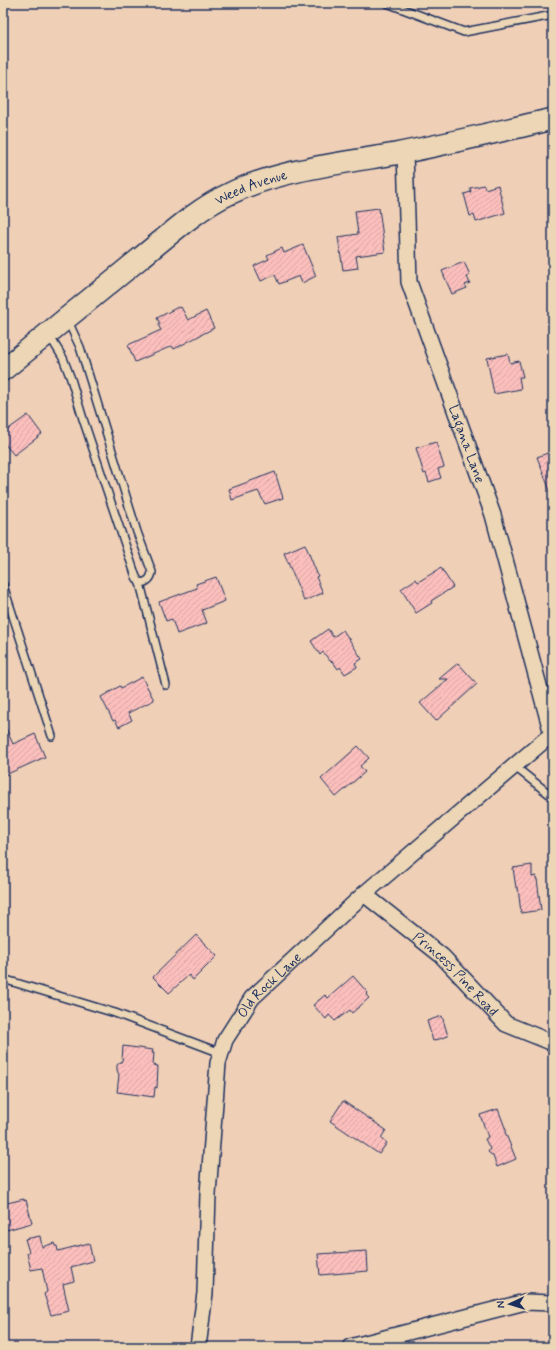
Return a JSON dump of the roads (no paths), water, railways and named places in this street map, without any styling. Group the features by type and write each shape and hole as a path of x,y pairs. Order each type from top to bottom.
{"main road":[{"name":"Weed Avenue","path":"3,370 198,213 228,194 256,182 281,175 406,152 553,119"}],"street":[{"name":"Lagana Lane","path":"406,152 409,282 493,515 553,733"},
{"name":"Old Rock Lane","path":"198,1347 205,1294 210,1158 218,1063 225,1040 252,998 364,894 553,733"},
{"name":"Princess Pine Road","path":"364,894 442,956 506,1024 553,1043"},
{"path":"350,1347 525,1302 553,1303"}],"lane":[{"path":"387,3 464,32 553,15"},
{"path":"67,318 80,347 137,532 152,572 151,578 140,583"},
{"path":"48,334 63,358 136,577 140,583 166,685"},
{"path":"3,585 52,736"},
{"path":"514,766 553,797"},
{"path":"3,979 116,1013 221,1053"}]}
